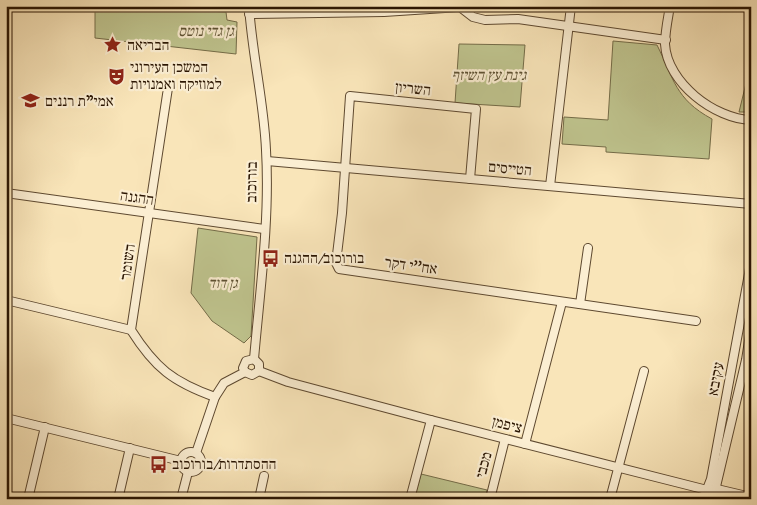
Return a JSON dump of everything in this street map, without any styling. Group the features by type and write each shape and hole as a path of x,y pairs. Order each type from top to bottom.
{"street":[{"path":"550,186 571,6"},
{"path":"670,6 666,40 671,64 688,89 710,107 738,122 751,126"},
{"path":"249,10 384,12 460,7 473,17 485,20 518,19 568,28 666,40"},
{"name":"בורוכוב","path":"249,10 260,87 267,161 254,359"},
{"name":"השומר","path":"131,330 168,88"},
{"name":"השריון","path":"345,168 350,96 476,109 470,179"},
{"path":"730,117 751,120"},
{"name":"הטייסים","path":"267,161 751,204"},
{"name":"אח''י דקר","path":"345,168 336,263 339,269 696,321"},
{"name":"ההגנה","path":"6,193 264,229"},
{"path":"580,304 588,248"},
{"name":"עקיבא","path":"703,499 711,480 751,263"},
{"path":"6,300 131,330 146,354 162,371 192,389 215,397"},
{"path":"525,444 562,302"},
{"name":"עקיבא","path":"713,499 717,489 746,360 751,328"},
{"path":"254,359 259,364 259,371 252,375 245,372 243,368 246,361 254,359"},
{"name":"ציפמן","path":"259,371 288,382 505,439 707,490 717,489 751,497"},
{"path":"610,499 644,371"},
{"path":"196,453 215,397 224,383 245,372"},
{"path":"6,418 181,460"},
{"path":"410,499 431,420"},
{"path":"28,499 45,427"},
{"name":"מכבי","path":"490,499 505,439"},
{"path":"119,495 130,448"},
{"path":"196,453 201,458 200,467 196,471 188,472 183,468 181,460 185,454 196,453"},
{"path":"181,499 188,472"},
{"path":"259,499 264,476"},
{"path":"711,480 717,489"},
{"path":"707,490 713,499"}],"green space":[{"name":"גן גדי נוטס","path":"95,6 122,6 122,11 135,11 136,7 226,12 227,20 237,22 236,54 95,38"},
{"path":"613,41 657,45 672,78 683,96 690,104 712,119 709,159 606,152 606,147 562,144 564,117 608,120"},
{"name":"גינת עץ השיזף","path":"459,44 525,45 520,107 455,103"},
{"path":"750,67 751,112 739,112"},
{"name":"גן דוד","path":"198,228 257,237 251,336 244,343 212,321 191,293"},
{"path":"421,474 487,490 485,499 414,499"}],"place":[{"name":"הבריאה","path":"113,45"},
{"name":"המשכן העירוני למוזיקה ואמנויות","path":"116,76"},
{"name":"אמי\"ת רננים","path":"31,101"},
{"name":"בורוכוב/ההגנה","path":"270,258"},
{"name":"ההסתדרות/בורוכוב","path":"158,464"}]}
